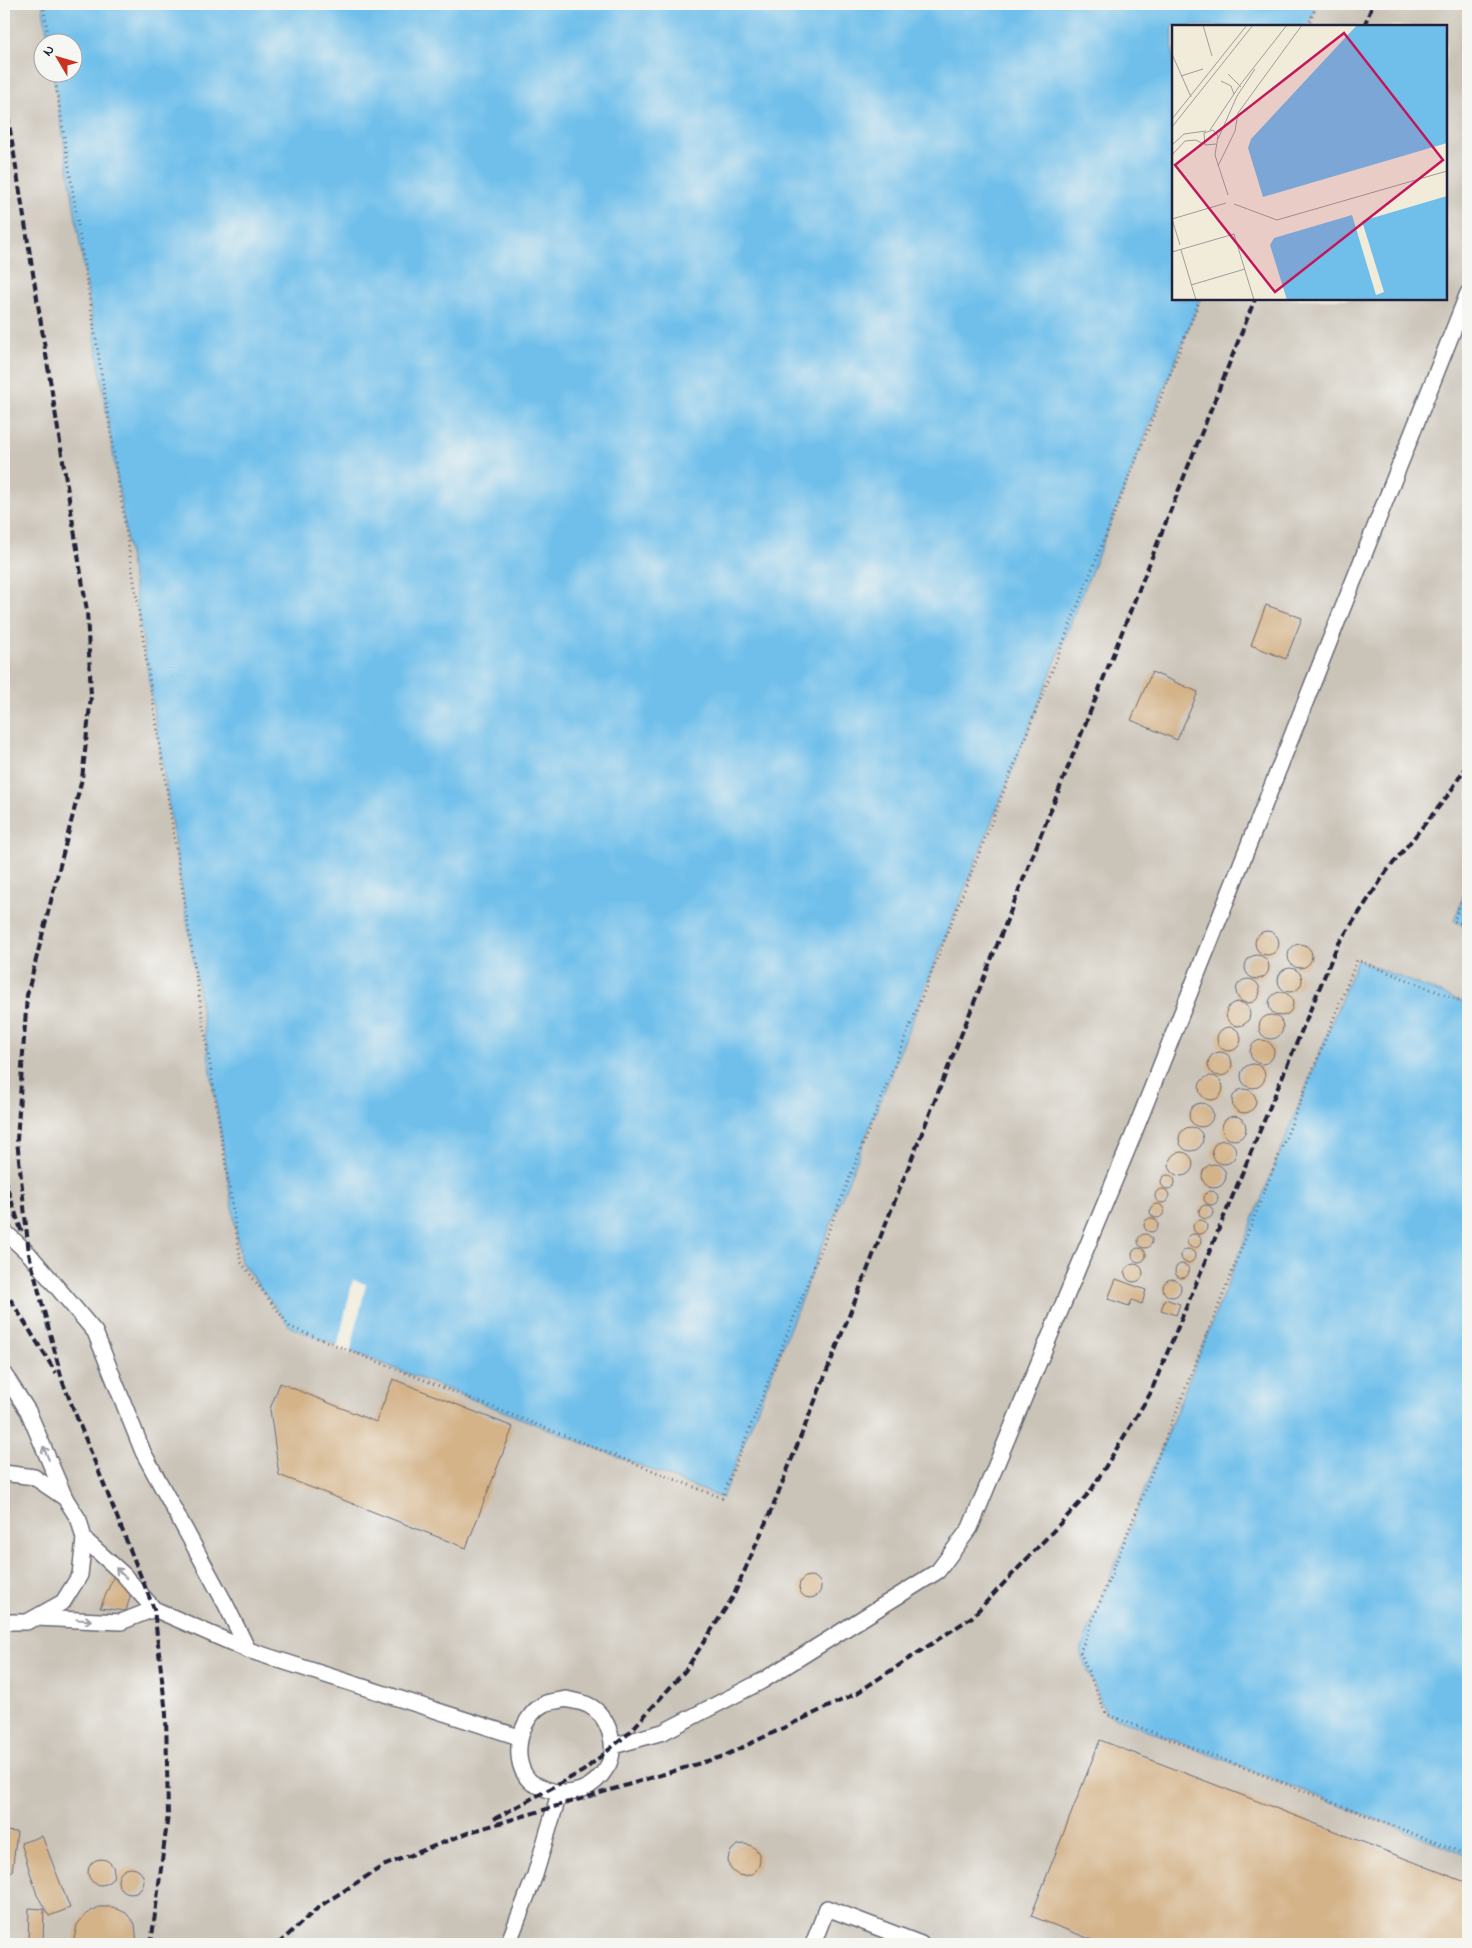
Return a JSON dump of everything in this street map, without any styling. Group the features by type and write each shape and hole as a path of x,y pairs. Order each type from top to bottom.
{"lane":[{"path":"613,1746 663,1732 762,1681 938,1571 970,1528 1134,1134 1468,293"},
{"path":"4,1231 29,1254 95,1332 143,1452 226,1605 248,1650"},
{"path":"4,1374 28,1411 65,1498 79,1520 84,1539 80,1575 63,1602 4,1633"},
{"path":"4,1473 34,1477 65,1498"},
{"path":"84,1539 123,1574 154,1609 248,1650 519,1738"},
{"path":"4,1622 31,1620 121,1622 154,1609"},
{"path":"566,1699 589,1705 606,1722 613,1746 610,1763 600,1780 580,1792 559,1794 532,1782 521,1764 519,1738 528,1718 544,1704 566,1699"},
{"path":"508,1944 535,1875 559,1794"},
{"path":"813,1944 827,1908 920,1944"}],"path":[{"path":"43,4 47,32"},
{"path":"1308,25 1317,4"},
{"path":"56,82 241,1262 290,1327 722,1498 1200,300"},
{"path":"1468,884 1454,921 1468,926"},
{"path":"1468,1004 1357,960 1080,1652 1106,1714 1468,1855"}],"shaded area":[{"path":"4,4 42,4 47,32 32,32 32,82 54,82 241,1262 722,1497 1200,300 1447,300 1447,25 1308,25 1317,4 1468,4 1468,884 1454,921 1468,926 1468,1004 1357,960 1106,1714 1468,1855 1468,1944 4,1944"}],"water":[{"path":"42,4 1317,4 1308,25 1172,25 1172,300 1200,300 722,1498 290,1327 241,1262 54,82 82,82 82,32 47,32"},
{"path":"1468,884 1468,926 1454,921"},
{"path":"1357,960 1468,1004 1468,1855 1106,1714 1080,1652"}],"pier":[{"path":"353,1280 366,1284 350,1354 337,1348"}],"building":[{"path":"1266,605 1302,618 1286,659 1251,645"},
{"path":"1152,672 1198,692 1177,740 1131,720"},
{"path":"1267,931 1276,934 1279,943 1276,952 1267,955 1258,952 1255,943 1258,934"},
{"path":"1300,944 1309,947 1312,956 1309,965 1300,968 1291,965 1288,956 1291,947"},
{"path":"1257,955 1266,958 1269,967 1266,976 1257,979 1248,976 1245,967 1248,958"},
{"path":"1290,968 1295,969 1301,975 1301,985 1295,991 1290,992 1285,991 1279,985 1278,980 1279,975 1285,969"},
{"path":"1248,979 1257,982 1260,991 1257,1000 1248,1003 1239,1000 1236,991 1239,982"},
{"path":"1281,992 1290,995 1293,1004 1290,1013 1281,1016 1272,1013 1269,1004 1272,995"},
{"path":"1238,1002 1247,1005 1250,1014 1247,1023 1238,1026 1229,1023 1226,1014 1229,1005"},
{"path":"1271,1015 1276,1016 1282,1022 1282,1032 1276,1038 1271,1039 1266,1038 1260,1032 1259,1027 1260,1022 1266,1016"},
{"path":"1229,1027 1238,1030 1241,1039 1238,1048 1229,1051 1220,1048 1217,1039 1220,1030"},
{"path":"1262,1040 1271,1043 1274,1052 1271,1061 1262,1064 1253,1061 1250,1052 1253,1043"},
{"path":"1220,1052 1229,1055 1232,1064 1229,1073 1220,1076 1211,1073 1208,1064 1211,1055"},
{"path":"1253,1064 1262,1067 1265,1076 1262,1085 1253,1088 1244,1085 1241,1076 1244,1067"},
{"path":"1211,1076 1220,1079 1223,1088 1220,1097 1211,1100 1202,1097 1199,1088 1202,1079"},
{"path":"1244,1089 1249,1090 1255,1096 1255,1106 1249,1112 1244,1113 1239,1112 1233,1106 1232,1101 1233,1096 1239,1090"},
{"path":"1201,1103 1210,1106 1213,1115 1210,1124 1201,1127 1192,1124 1189,1115 1192,1106"},
{"path":"1234,1116 1239,1117 1245,1123 1245,1133 1239,1139 1234,1140 1229,1139 1223,1133 1222,1128 1223,1123 1229,1117"},
{"path":"1191,1127 1200,1130 1203,1139 1200,1148 1191,1151 1182,1148 1179,1139 1182,1130"},
{"path":"1224,1140 1233,1143 1236,1152 1233,1161 1224,1164 1215,1161 1212,1152 1215,1143"},
{"path":"1181,1152 1190,1155 1193,1164 1190,1173 1181,1176 1172,1173 1169,1164 1172,1155"},
{"path":"1214,1164 1223,1167 1226,1176 1223,1185 1214,1188 1205,1185 1202,1176 1205,1167"},
{"path":"1168,1175 1173,1177 1175,1182 1173,1187 1168,1189 1163,1187 1161,1182 1163,1177"},
{"path":"1162,1189 1167,1191 1169,1196 1167,1201 1162,1203 1157,1201 1155,1196 1157,1191"},
{"path":"1211,1191 1216,1193 1218,1198 1216,1203 1211,1205 1206,1203 1204,1198 1206,1193"},
{"path":"1157,1204 1162,1206 1164,1211 1162,1216 1157,1218 1152,1216 1150,1211 1152,1206"},
{"path":"1206,1205 1211,1207 1213,1212 1211,1217 1206,1219 1201,1217 1199,1212 1201,1207"},
{"path":"1151,1218 1156,1220 1158,1225 1156,1230 1151,1232 1146,1230 1144,1225 1146,1220"},
{"path":"1200,1220 1205,1222 1207,1227 1205,1232 1200,1234 1195,1232 1193,1227 1195,1222"},
{"path":"1145,1234 1150,1236 1152,1241 1150,1246 1145,1248 1140,1246 1138,1241 1140,1236"},
{"path":"1194,1234 1199,1236 1201,1241 1199,1246 1194,1248 1189,1246 1187,1241 1189,1236"},
{"path":"1139,1248 1144,1250 1146,1255 1144,1260 1139,1262 1134,1260 1132,1255 1134,1250"},
{"path":"1188,1249 1193,1251 1195,1256 1193,1261 1188,1263 1183,1261 1181,1256 1183,1251"},
{"path":"1134,1264 1140,1267 1143,1273 1140,1279 1134,1282 1128,1279 1125,1273 1128,1267"},
{"path":"1182,1264 1187,1266 1189,1271 1187,1276 1182,1278 1177,1276 1175,1271 1177,1266"},
{"path":"1116,1279 1146,1290 1142,1304 1132,1300 1129,1306 1108,1299"},
{"path":"1172,1279 1178,1282 1181,1288 1178,1294 1172,1297 1166,1294 1163,1288 1166,1282"},
{"path":"1165,1299 1180,1304 1176,1315 1161,1310"},
{"path":"393,1379 513,1427 466,1548 279,1475 270,1409 280,1383 376,1422"},
{"path":"114,1576 132,1589 126,1611 100,1608"},
{"path":"810,1576 818,1579 821,1587 818,1595 810,1598 802,1595 799,1587 802,1579"},
{"path":"1100,1740 1468,1883 1468,1944 1103,1944 1031,1916"},
{"path":"4,1831 17,1832 12,1872 4,1871"},
{"path":"42,1836 70,1908 49,1916 37,1895 21,1843"},
{"path":"744,1844 750,1845 755,1849 759,1854 759,1866 755,1871 750,1875 744,1876 738,1875 733,1871 729,1866 728,1860 729,1854 733,1849 738,1845"},
{"path":"101,1859 110,1863 114,1872 110,1881 101,1885 92,1881 88,1872 92,1863"},
{"path":"131,1868 140,1872 144,1881 140,1890 131,1894 122,1890 118,1881 122,1872"},
{"path":"99,1907 113,1907 126,1913 135,1924 137,1944 75,1944 74,1939 77,1925 86,1914"},
{"path":"29,1908 44,1909 43,1944 28,1944"}],"railway":[{"path":"1364,25 1373,4"},
{"path":"4,92 87,611 91,696 82,779 27,995 17,1140 29,1254 63,1383 154,1609 166,1714 168,1815 151,1944"},
{"path":"494,1819 583,1771 628,1734 685,1671 733,1597 773,1506 1255,300"},
{"path":"278,1944 320,1906 383,1866 470,1832 724,1756 857,1693 972,1617 1090,1492 1150,1394 1337,946 1387,871 1449,794 1468,763"},
{"path":"4,1178 22,1233"},
{"path":"4,1289 56,1373"}]}
